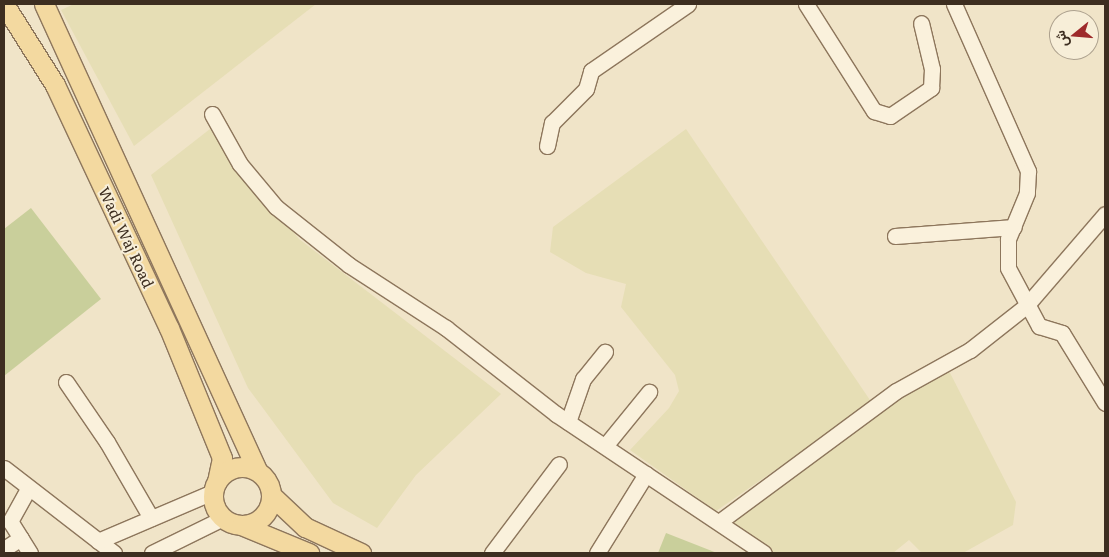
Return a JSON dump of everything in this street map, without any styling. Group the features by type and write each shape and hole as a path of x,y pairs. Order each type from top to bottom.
{"main road":[{"name":"Wadi Waj Road","path":"4,4 55,85 169,328 222,458 215,487"},
{"name":"Wadi Waj Road","path":"44,4 67,47 257,470"},
{"path":"310,553 223,518 217,511 215,487 238,467 257,470 264,477 271,495 305,527 362,553"},
{"path":"241,525 250,524 266,513 271,495"}],"street":[{"path":"547,146 552,123 586,89 591,71 688,4"},
{"path":"806,4 874,112 890,116 931,88 932,69 921,23"},
{"path":"954,4 1028,171 1028,193 1007,250 1008,268 1026,306 1039,326 1062,333 1105,403"},
{"path":"212,114 240,164 276,207 350,266 446,328 568,422 764,553"},
{"path":"719,522 896,390 970,350 1026,306 1105,214"},
{"path":"895,236 1014,227"},
{"path":"568,422 583,379 605,352"},
{"path":"66,382 107,442 151,518"},
{"path":"605,446 649,392"},
{"path":"492,553 558,464"},
{"path":"4,468 28,489 114,553"},
{"path":"597,553 646,474"},
{"path":"98,541 215,487"},
{"path":"28,489 10,521 30,553"},
{"path":"152,553 223,518"},
{"path":"4,549 21,538"}],"shaded area":[{"path":"74,4 316,4 134,146 61,10"},
{"path":"210,129 299,239 501,394 416,475 377,528 333,503 248,388 151,175"},
{"path":"686,129 872,403 716,511 630,450 669,408 679,391 675,375 621,307 626,284 586,273 550,252 553,227"},
{"path":"947,367 1016,502 1013,525 963,553 922,553 909,540 893,553 771,553 730,520 923,379"}],"green space":[{"path":"31,208 101,299 4,376 4,229"},
{"path":"666,533 717,553 658,553"}]}
